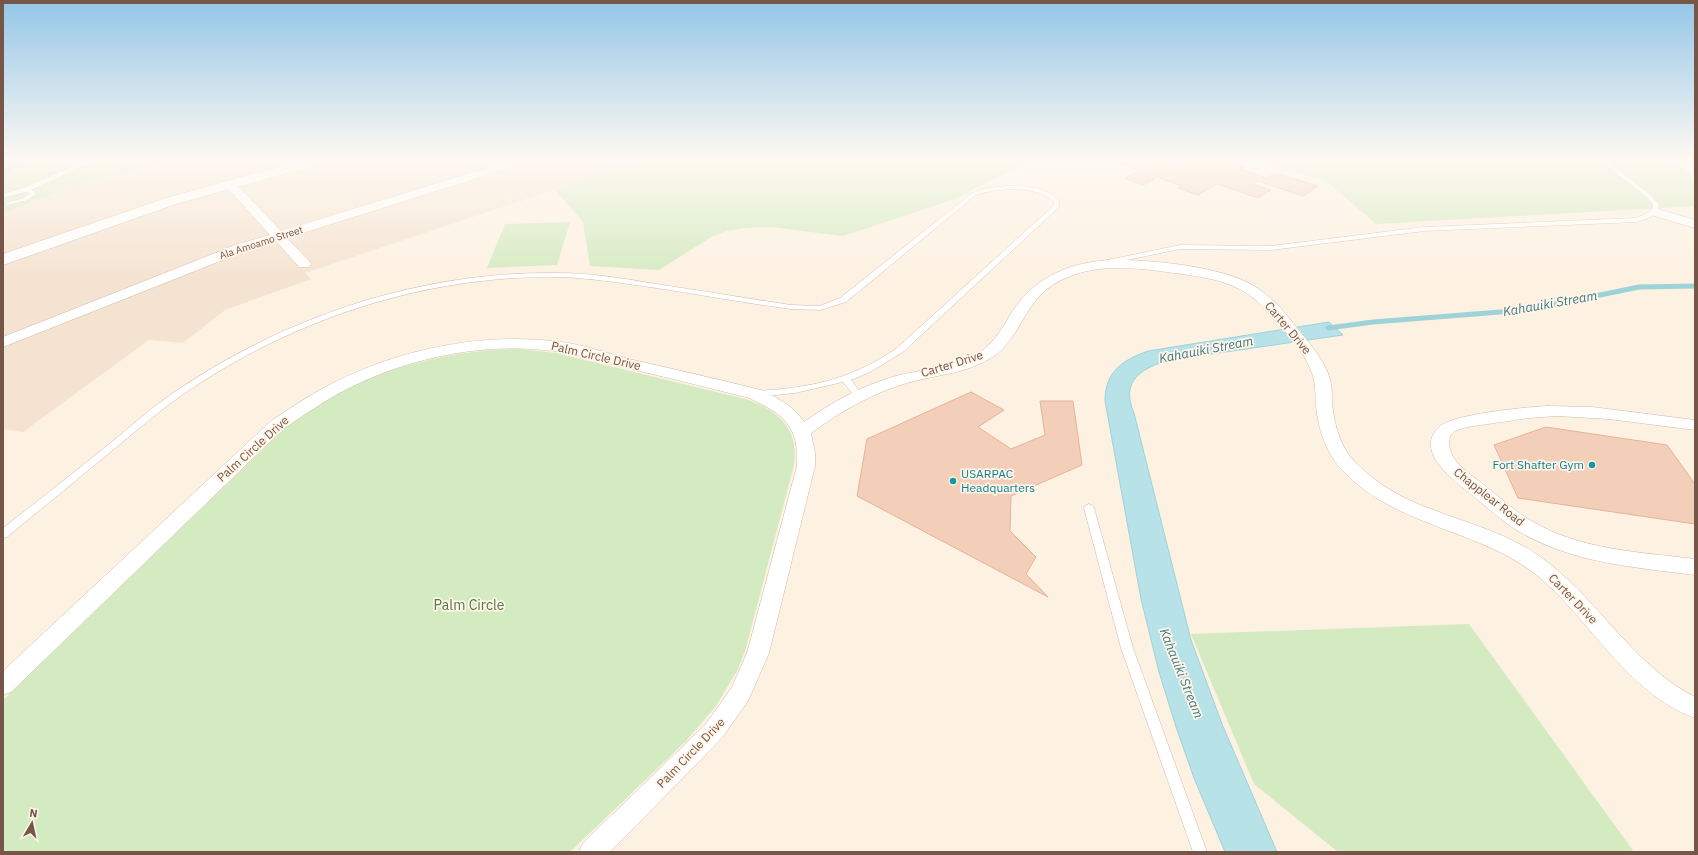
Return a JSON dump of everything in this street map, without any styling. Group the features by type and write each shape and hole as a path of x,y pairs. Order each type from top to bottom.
{"street":[{"path":"3,260 177,200"},
{"path":"244,200 304,264"},
{"name":"Ala Amoamo Street","path":"3,342 210,259 277,236 394,200"},
{"path":"1655,212 1695,224"},
{"name":"Carter Drive","path":"802,431 838,406 858,396 899,380 942,370 983,356 1000,343 1024,304 1032,294 1060,276 1092,265 1126,264 1207,273 1241,284 1259,295 1288,327 1316,363 1323,383 1330,436 1340,457 1361,479 1378,492 1404,507 1497,542 1542,568 1567,590 1648,678 1676,699 1695,708"},
{"name":"Palm Circle Drive","path":"3,685 277,425 313,400 374,370 417,356 460,347 502,343 543,344 562,347 755,394 778,405 796,421 802,431 808,454 762,641 751,673 729,712 714,731 592,852"},
{"name":"Chapplear Road","path":"1695,425 1598,413 1542,411 1461,423 1445,430 1441,436 1440,450 1444,458 1460,476 1511,516 1543,535 1572,548 1592,553 1695,567"}],"lane":[{"path":"5,204 22,200"},
{"path":"3,534 154,412 204,377 236,358 283,335 330,315 415,291 464,282 512,276 558,275 603,278 791,307 820,308 843,300 967,200"},
{"path":"755,394 793,392 846,380 876,366 900,350 1056,207 1057,202 1055,200"},
{"path":"1092,265 1186,247 1271,248 1424,229 1644,218 1655,212 1656,205 1652,200"},
{"path":"1154,252 1163,268"},
{"path":"846,380 858,396"},
{"path":"1089,508 1127,648 1200,852"}],"shaded area":[{"path":"38,200 524,200 305,273 311,279 225,310 183,343 149,340 23,432 3,429 3,213"}],"green space":[{"path":"3,200 38,200 3,213"},
{"path":"564,200 952,200 843,236 771,227 744,228 727,231 713,236 659,270 590,266 583,222"},
{"path":"1348,200 1695,200 1695,206 1376,224"},
{"path":"570,222 557,265 487,268 505,224"},
{"name":"Palm Circle","path":"520,349 556,353 749,400 770,410 785,424 790,432 795,453 794,465 745,651 738,669 716,706 686,741 570,852 3,852 3,700 286,427 321,402 368,379 417,363 468,353"},
{"path":"1469,624 1634,852 1338,852 1254,784 1191,634"}],"water":[{"path":"1329,322 1343,335 1170,360 1150,367 1142,372 1132,384 1130,392 1130,402 1191,640 1222,724 1277,852 1225,852 1194,778 1159,672 1141,599 1105,401 1106,391 1108,382 1117,368 1131,358 1148,351"}],"building":[{"name":"USARPAC Headquarters","path":"971,392 1004,410 978,427 1011,449 1045,435 1040,401 1073,401 1082,465 1011,496 1010,531 1036,557 1026,574 1048,597 857,496 867,439"},
{"name":"Fort Shafter Gym","path":"1546,427 1667,445 1695,484 1695,524 1518,498 1494,445"}],"waterway":[{"name":"Kahauiki Stream","path":"1328,328 1373,322 1527,310 1639,287 1695,286"}],"place":[{"name":"Fort Shafter Gym","path":"1592,465"},
{"name":"USARPAC Headquarters","path":"953,481"}]}
